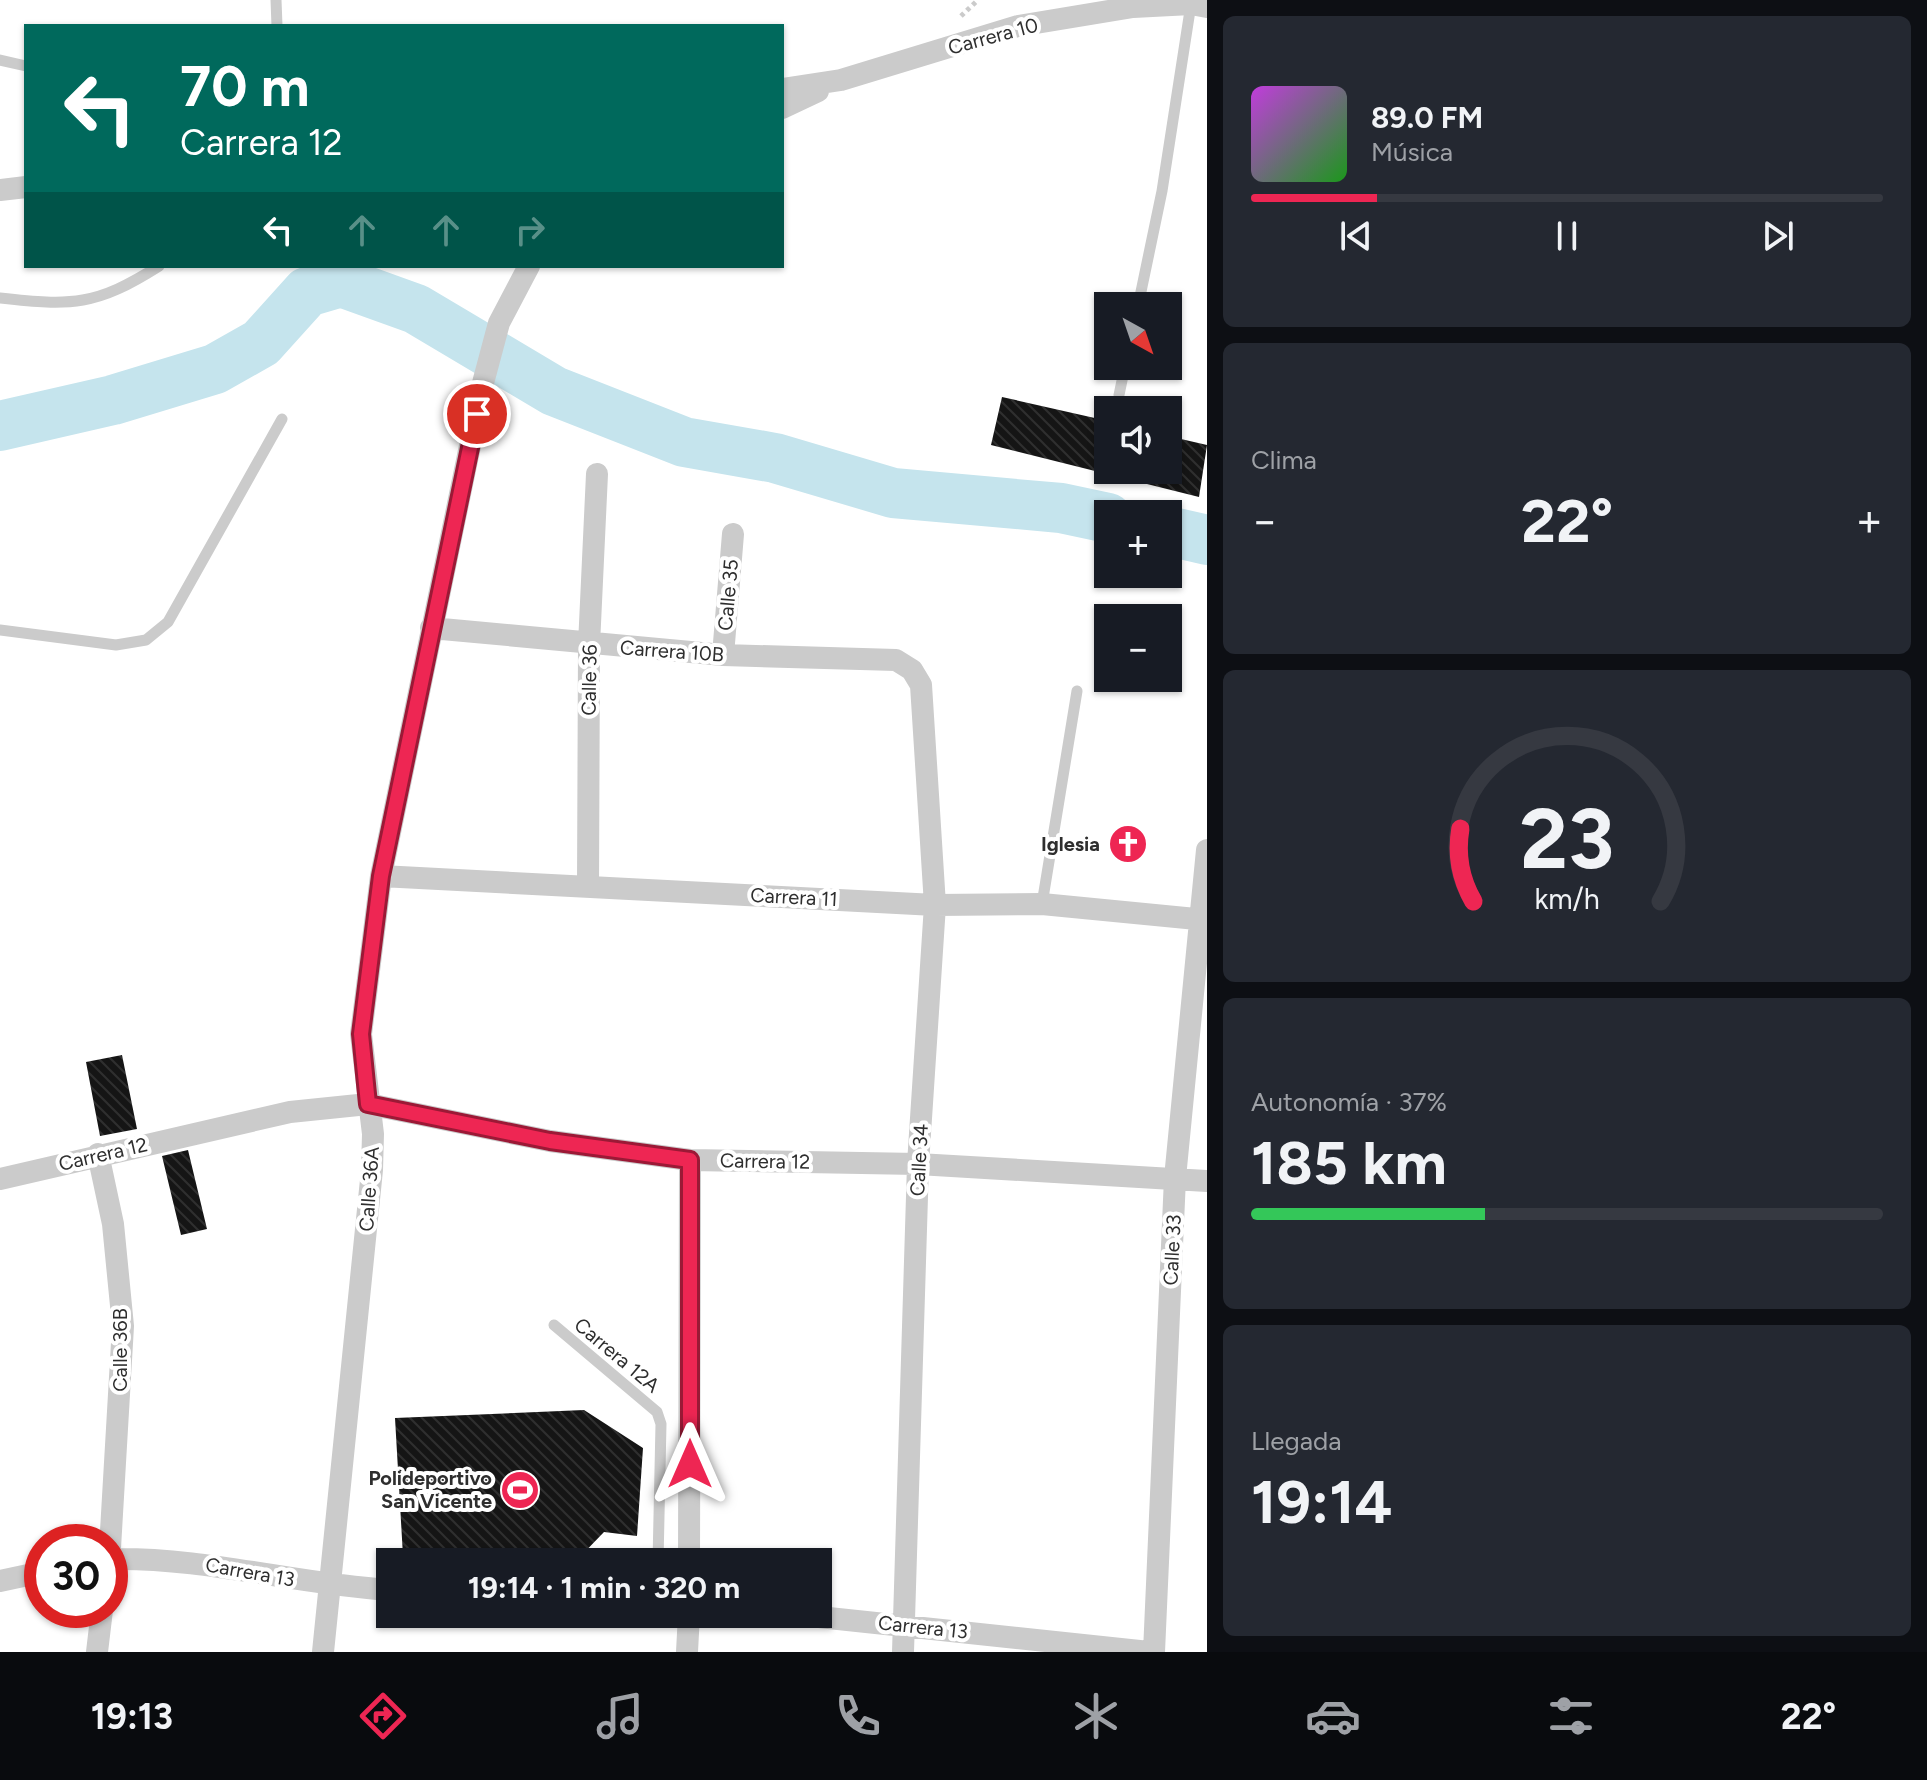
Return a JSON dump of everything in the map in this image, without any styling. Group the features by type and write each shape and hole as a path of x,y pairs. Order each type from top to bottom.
{"street":[{"name":"Carrera 10","path":"784,89 841,80 1018,26 1133,3 1199,6"},
{"path":"784,107 841,80"},
{"path":"0,190 24,187"},
{"name":"Calle 36A","path":"323,1652 372,1170 361,1034 381,876 483,383 499,323 528,268"},
{"name":"Calle 36","path":"588,885 589,645 597,474"},
{"name":"Calle 35","path":"723,655 733,534"},
{"name":"Carrera 10B","path":"431,628 723,655 896,660 912,670"},
{"name":"Calle 34","path":"903,1652 918,1164 935,905 921,685 912,670"},
{"name":"Calle 33","path":"1152,1652 1175,1178 1203,920 1207,850"},
{"name":"Carrera 11","path":"381,876 935,905 1042,904 1203,920"},
{"name":"Carrera 12","path":"0,1179 290,1112 368,1104 550,1141 690,1160 918,1164 1207,1181"},
{"name":"Calle 36B","path":"98,1154 113,1224 123,1326 111,1524"},
{"path":"689,1548 690,1160"},
{"name":"Carrera 13","path":"128,1559 160,1558 231,1566 328,1586 376,1589"},
{"path":"0,1581 24,1576"},
{"name":"Carrera 13","path":"832,1618 1152,1652"},
{"path":"97,1652 100,1628"},
{"path":"687,1652 688,1628"}],"lane":[{"path":"276,0 277,24"},
{"path":"1141,292 1199,6"},
{"path":"0,60 24,66"},
{"path":"0,298 48,303 96,299 127,286 156,268"},
{"path":"1119,395 1122,380"},
{"path":"0,630 116,645 146,640 168,622 282,419"},
{"path":"1042,904 1077,691"},
{"name":"Carrera 12A","path":"554,1325 657,1412 661,1424 658,1548"}],"building":[{"path":"1002,397 1094,418 1094,471 991,445"},
{"path":"1182,439 1207,445 1199,497 1147,484 1182,484"},
{"path":"122,1055 137,1129 100,1136 86,1062"},
{"path":"188,1150 207,1229 181,1235 162,1156"},
{"name":"Polideportivo San Vicente","path":"584,1410 643,1448 637,1536 604,1532 589,1548 403,1548 395,1418"}],"waterway":[{"path":"0,426 113,400 215,369 261,343 307,292 341,282 416,309 554,391 684,442 775,458 893,493 1061,508 1094,515"},
{"path":"1182,534 1207,540"}],"place":[{"name":"Iglesia","path":"1128,844"},
{"name":"Polideportivo San Vicente","path":"520,1490"}],"route":[{"path":"477,414 381,876 361,1034 368,1104 550,1141 690,1160 690,1464"}]}
